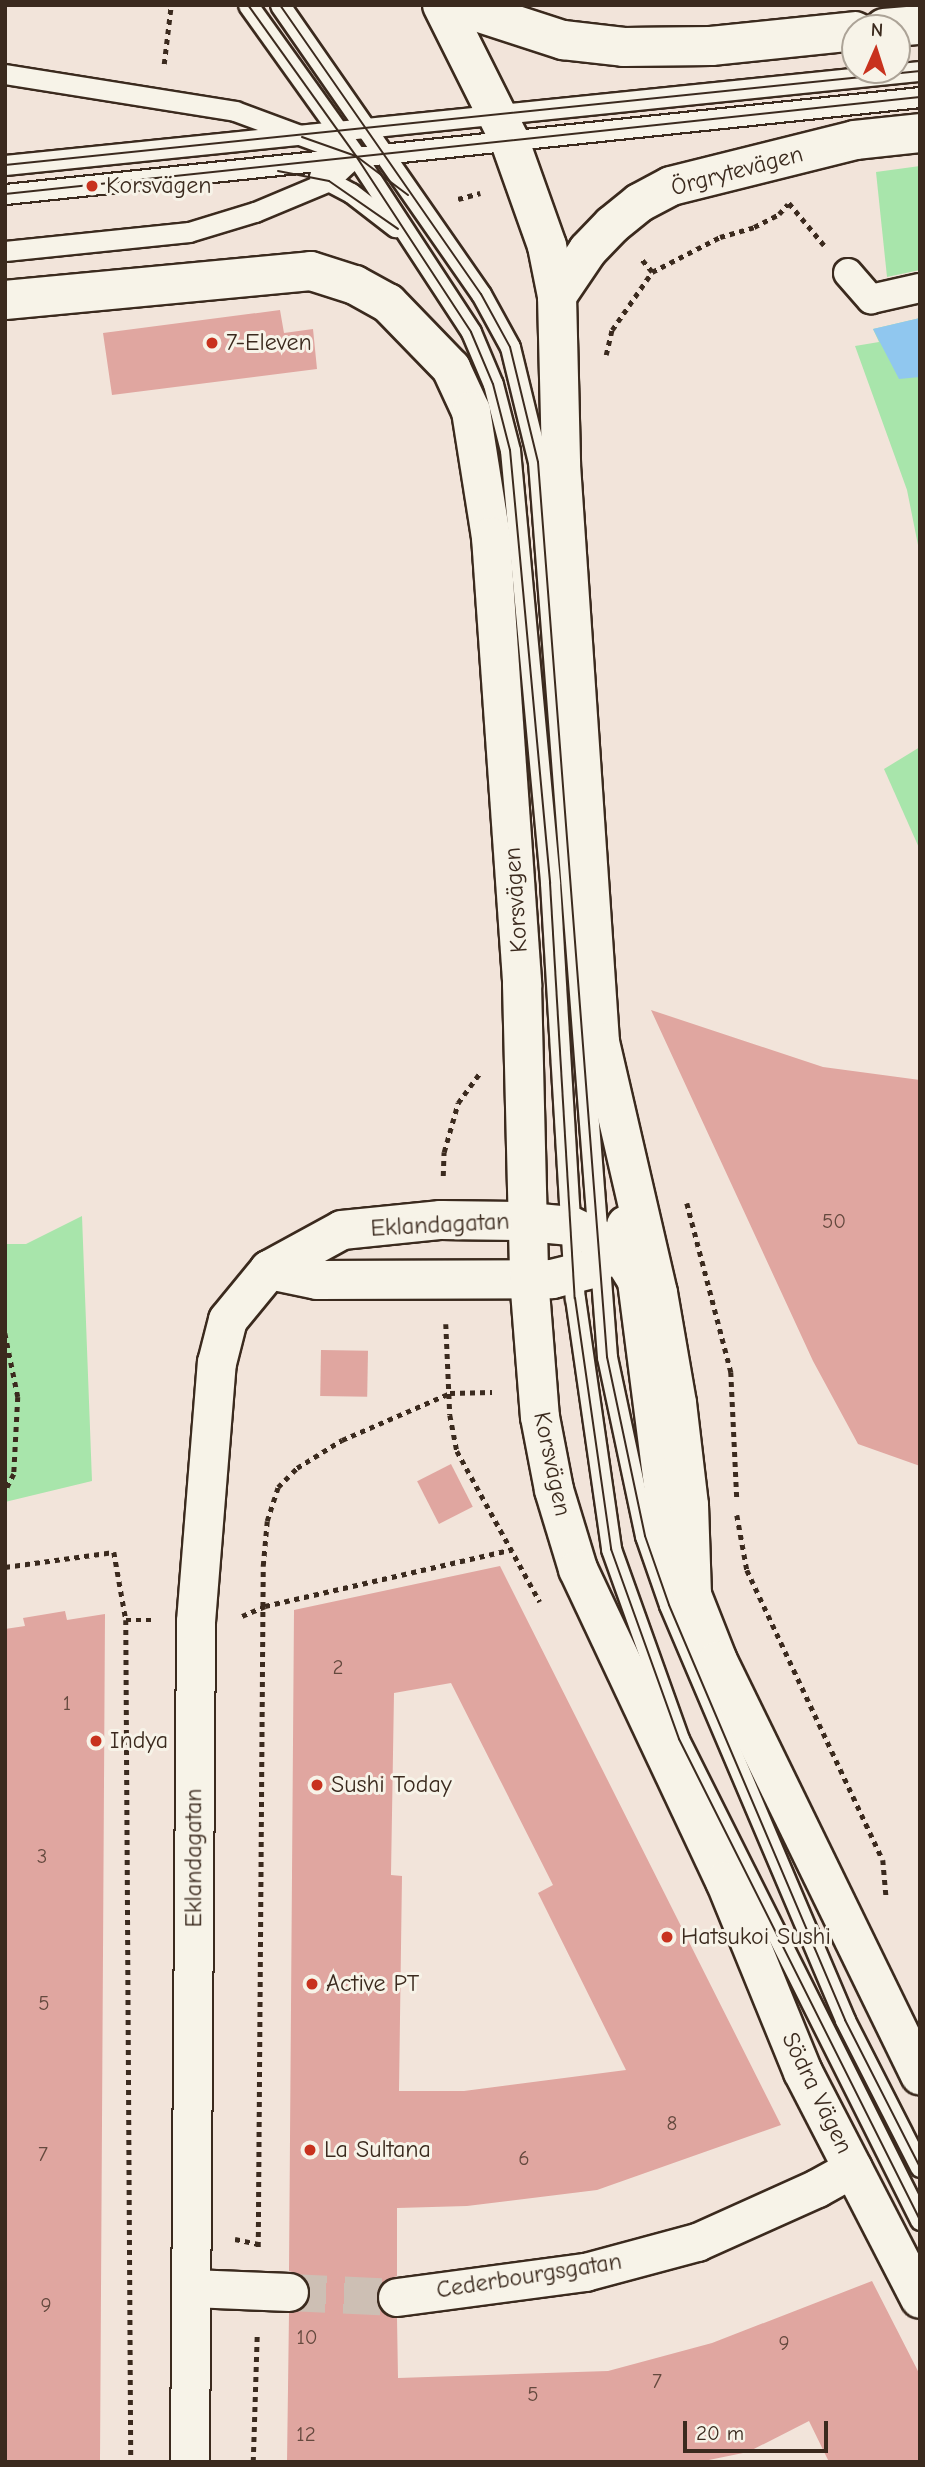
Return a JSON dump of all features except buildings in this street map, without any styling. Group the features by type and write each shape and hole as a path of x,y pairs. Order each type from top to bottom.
{"main road":[{"name":"Korsvägen","path":"442,5 502,127 547,246 557,296 550,466 556,883 524,1026 529,1278 540,1417 578,1569 725,1881"},
{"path":"455,5 563,40 624,47 711,46 841,32"},
{"name":"Örgrytevägen","path":"557,296 588,250 612,225 639,203 671,186 855,140 920,133"},
{"name":"Korsvägen","path":"5,300 311,271 355,285 388,303 451,368 497,472 556,883 600,1042 630,1185 658,1293 677,1403 689,1505 692,1595 718,1661 920,2075"},
{"path":"269,1270 317,1280 529,1278 591,1249 624,1238 630,1185"},
{"name":"Eklandagatan","path":"190,2462 199,1565 217,1363 228,1320 269,1270 342,1230 441,1220 527,1222 591,1249"},
{"path":"591,1249 637,1281 668,1522 692,1595"},
{"name":"Södra Vägen","path":"725,1881 803,2072 920,2299"}],"street":[{"path":"848,274 871,299 920,288"},
{"name":"Cederbourgsgatan","path":"397,2297 585,2272 697,2242 817,2189 853,2168"},
{"path":"191,2288 274,2292"}],"lane":[{"path":"248,5 356,156 480,352 501,412 497,472"},
{"path":"280,5 481,294 510,347 550,466"},
{"path":"5,194 385,153 502,127 920,71"},
{"path":"5,74 205,104 235,111 356,156 424,209"},
{"path":"5,165 338,130 502,127 920,97"},
{"path":"5,251 189,232 256,212 329,181 356,156"},
{"path":"292,163 329,181 373,209 413,243"},
{"path":"556,883 591,1249 611,1384 645,1536 669,1605 845,2020 920,2167"},
{"path":"556,883 591,1249 591,1430 611,1549 679,1739 920,2220"}],"path":[{"path":"652,272 720,237 754,227 779,214 789,203 848,274"},
{"path":"441,1220 444,1152 458,1103 487,1063"},
{"path":"683,1191 731,1372 737,1514 747,1570 883,1860 888,1913"},
{"path":"265,1606 513,1549 457,1451 450,1393 444,1280"},
{"path":"5,1333 18,1397 13,1474 5,1492"},
{"path":"253,2462 274,2292 265,1606 267,1521 278,1487 296,1468 342,1440 450,1393"},
{"path":"5,1567 114,1552 126,1619 131,2462"}],"green space":[{"path":"920,166 920,270 887,277 876,172"},
{"path":"920,318 920,555 907,490 855,346 879,342 873,329"},
{"path":"920,747 920,850 884,769"},
{"path":"82,1216 92,1481 5,1502 5,1244 26,1244"}],"water":[{"path":"920,318 920,377 899,379 873,329"}],"tunnel":[{"path":"289,2292 397,2297"}],"tram line":[{"path":"248,5 356,156 471,332 493,384 510,450 550,883 575,1298 611,1549 679,1739 920,2220"},
{"path":"280,5 481,294 510,347 538,462 607,1357 645,1536 669,1605 845,2020 920,2167"},
{"path":"5,165 920,71"},
{"path":"5,194 920,97"},
{"path":"302,137 356,156 408,195"},
{"path":"278,171 329,181 398,229"}],"place":[{"name":"Korsvägen","path":"92,186"},
{"name":"7-Eleven","path":"212,343"},
{"name":"Indya","path":"96,1741"},
{"name":"Sushi Today","path":"317,1785"},
{"name":"Hatsukoi Sushi","path":"667,1937"},
{"name":"Active PT","path":"312,1984"},
{"name":"La Sultana","path":"310,2150"}]}
